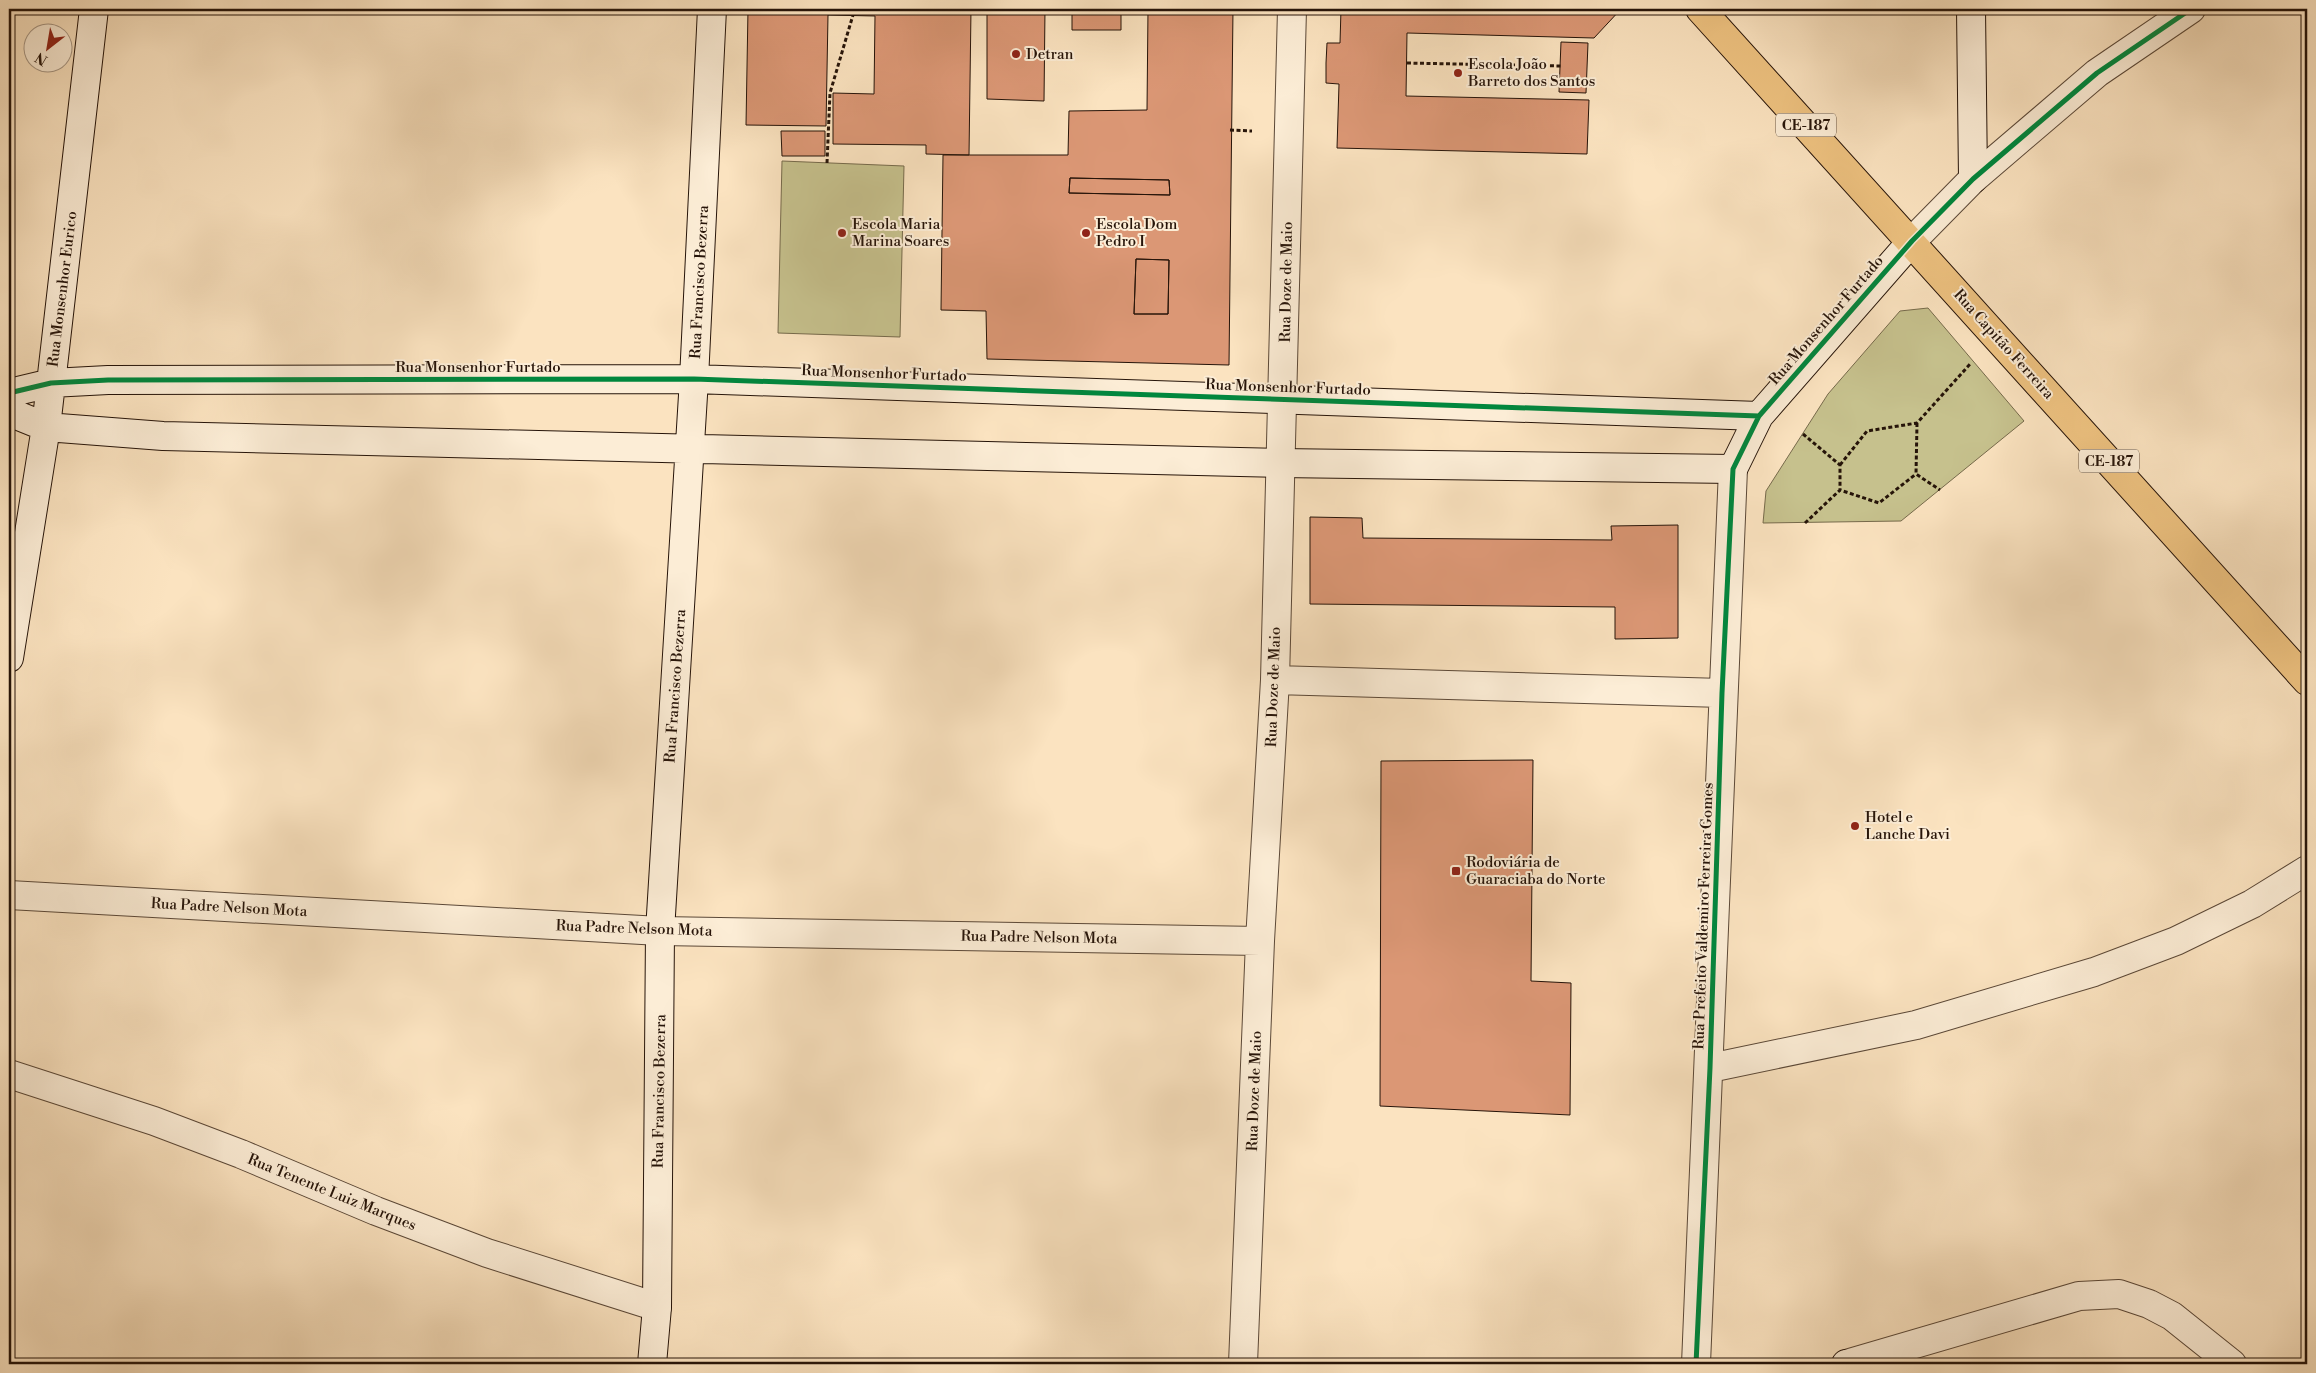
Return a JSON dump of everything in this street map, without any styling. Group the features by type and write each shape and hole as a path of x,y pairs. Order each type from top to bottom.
{"main road":[{"name":"Rua Capitão Ferreira","path":"1700,9 1912,241 2307,681"}],"street":[{"name":"Rua Monsenhor Eurico","path":"9,658 46,427 94,9"},
{"name":"Rua Francisco Bezerra","path":"652,1364 657,1306 660,931 694,379 712,9"},
{"name":"Rua Doze de Maio","path":"1243,1364 1260,941 1275,680 1292,9"},
{"path":"1971,9 1973,179"},
{"name":"Rua Monsenhor Furtado","path":"1733,469 1758,416 1912,241 1973,179 2097,73 2191,9"},
{"name":"Rua Monsenhor Furtado","path":"9,393 51,383 108,380 694,379 1758,416"},
{"path":"9,412 46,427 163,436 1279,463 1733,469"},
{"name":"Rua Prefeito Valdemiro Ferreira Gomes","path":"1696,1364 1710,1068 1722,693 1733,469"},
{"path":"1275,680 1722,693"},
{"path":"1710,1068 1916,1025 2094,972 2176,941 2252,904 2307,870"},
{"name":"Rua Padre Nelson Mota","path":"9,894 660,931 1260,941"},
{"name":"Rua Tenente Luiz Marques","path":"9,1074 154,1121 242,1154 376,1211 487,1253 657,1306"},
{"path":"1849,1364 2079,1296 2119,1294 2149,1304 2172,1316 2232,1364"}],"path":[{"path":"827,163 830,93 853,15"},
{"path":"1407,63 1561,66"},
{"path":"1805,522 1840,490 1840,466 1867,431 1917,424 1973,361"},
{"path":"1916,474 1917,424"},
{"path":"1803,434 1840,466"},
{"path":"1916,474 1940,490"},
{"path":"1840,490 1879,503 1916,474"}],"shaded area":[{"path":"782,161 904,166 900,337 778,333"},
{"path":"1928,308 2024,421 1901,521 1763,523 1766,491 1828,394 1900,311"}],"building":[{"path":"748,9 971,9 969,155 926,154 926,145 833,144 833,93 874,94 875,16 828,15 826,126 746,125"},
{"name":"Detran","path":"987,9 1045,9 1044,101 987,99"},
{"path":"1072,9 1121,9 1121,30 1072,30"},
{"name":"Escola Dom Pedro I","path":"1148,9 1233,9 1229,365 987,359 986,311 941,310 943,155 1068,155 1069,111 1147,110","holes":["1070,178 1169,180 1170,195 1069,193","1136,259 1169,260 1168,314 1134,314"]},
{"name":"Escola João Barreto dos Santos","path":"1341,9 1621,9 1594,38 1407,33 1406,96 1589,100 1587,154 1337,148 1339,84 1326,83 1326,63 1327,43 1340,43"},
{"path":"1561,42 1588,43 1586,93 1559,92"},
{"path":"781,131 825,131 825,156 782,156"},
{"path":"1070,178 1169,180 1170,195 1069,193"},
{"path":"1136,259 1169,260 1168,314 1134,314"},
{"path":"1310,517 1362,518 1363,538 1612,540 1611,526 1678,525 1678,638 1615,639 1615,607 1310,604"},
{"name":"Rodoviária de Guaraciaba do Norte","path":"1533,760 1531,981 1571,983 1570,1115 1380,1106 1381,761"}],"cycle path":[{"path":"1696,1364 1710,1068 1722,693 1733,469 1759,416 1912,241 1973,179 2097,73 2191,9"},
{"path":"9,393 51,383 108,380 694,379 1759,416"}],"place":[{"name":"Detran","path":"1016,54"},
{"name":"Escola João Barreto dos Santos","path":"1458,73"},
{"name":"Escola Maria Marina Soares","path":"842,233"},
{"name":"Escola Dom Pedro I","path":"1086,233"},
{"name":"Hotel e Lanche Davi","path":"1855,826"},
{"name":"Rodoviária de Guaraciaba do Norte","path":"1456,871"}]}
